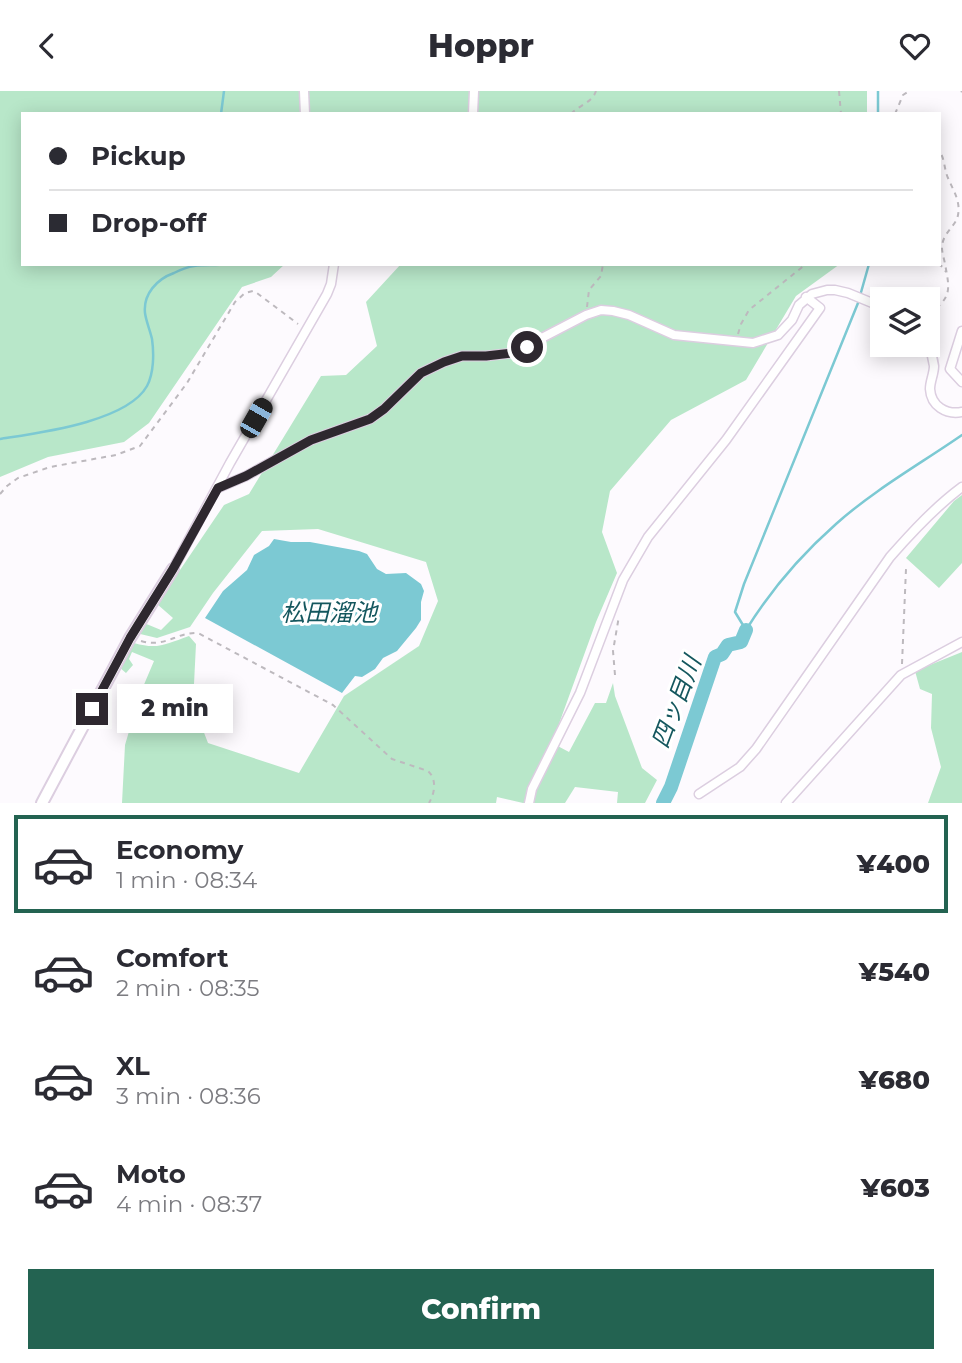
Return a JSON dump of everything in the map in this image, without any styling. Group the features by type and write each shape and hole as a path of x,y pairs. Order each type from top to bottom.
{"street":[{"path":"304,91 304,112"},
{"path":"473,112 474,91"},
{"path":"43,803 130,638 173,569 230,463 327,295 334,266"},
{"path":"218,488 246,476 311,440 370,419 421,373 444,362 462,356 513,353 601,310 629,315 674,335 753,343 778,335 792,320 806,297 812,293 827,290 848,293 870,302"},
{"path":"529,803 532,789 580,693 623,580 648,537 726,440 820,308 806,297"},
{"path":"962,331 950,369 962,382"},
{"path":"932,357 932,397 943,410 962,412"},
{"path":"699,794 740,767 890,557 911,533 962,488"},
{"path":"786,803 901,675 962,642"}],"path":[{"path":"574,112 590,101 596,91"},
{"path":"839,91 841,112"},
{"path":"896,112 903,95 909,91"},
{"path":"941,154 959,208 957,219 942,247 946,273"},
{"path":"586,315 589,291 601,276 603,266"},
{"path":"736,342 741,324 750,310 804,266"},
{"path":"940,305 949,292 949,279 941,266"},
{"path":"0,494 18,478 50,467 116,455 140,446 187,383 235,302 245,293 257,293 307,330"},
{"path":"901,675 906,569"},
{"path":"615,675 613,651 619,616"},
{"path":"130,638 155,645 192,632 198,633 333,705 392,759 433,775 434,789 429,803"}],"green space":[{"path":"0,91 867,91 867,112 21,112 21,266 283,266 271,277 242,287 149,423 124,442 48,457 0,477"},
{"path":"399,266 837,266 796,296 746,380 671,420 610,491 602,532 617,573 596,622 552,743 569,752 595,703 606,703 613,683 615,696 642,768 657,780 645,803 617,803 618,792 575,787 565,803 523,803 497,797 496,803 122,803 125,745 140,694 154,661 132,652 129,659 133,665 126,673 119,667 128,646 134,643 162,645 189,636 196,644 193,704 208,743 299,773 344,696 419,646 438,601 426,562 318,529 262,531 190,627 157,638 136,633 144,623 161,630 173,618 157,604 224,505 249,494 321,376 346,375 377,346 366,302"},
{"path":"962,495 962,563 939,588 906,558"},
{"path":"962,652 962,803 928,803 941,767 931,728 932,694 920,689 915,671"}],"water":[{"name":"松田溜池","path":"274,539 359,551 367,554 377,569 386,574 406,573 421,584 424,591 421,620 416,628 397,651 383,658 375,669 362,677 355,676 342,693 205,618 223,591 247,570 254,555 269,546"}],"waterway":[{"path":"221,112 224,91"},
{"path":"878,91 878,112"},
{"path":"0,439 80,424 121,409 136,398 147,386 152,369 153,345 146,316 146,300 152,288 162,279 194,266"},
{"path":"868,266 858,303 744,584 735,612 746,630 787,574 836,524 881,489 962,435"},
{"name":"四ッ目川","path":"663,803 671,787 715,657 722,654 728,645 741,642 746,630"}],"route":[{"path":"92,709 130,638 173,569 218,488 246,476 311,440 370,419 421,373 444,362 462,356 513,353 527,347"}]}
